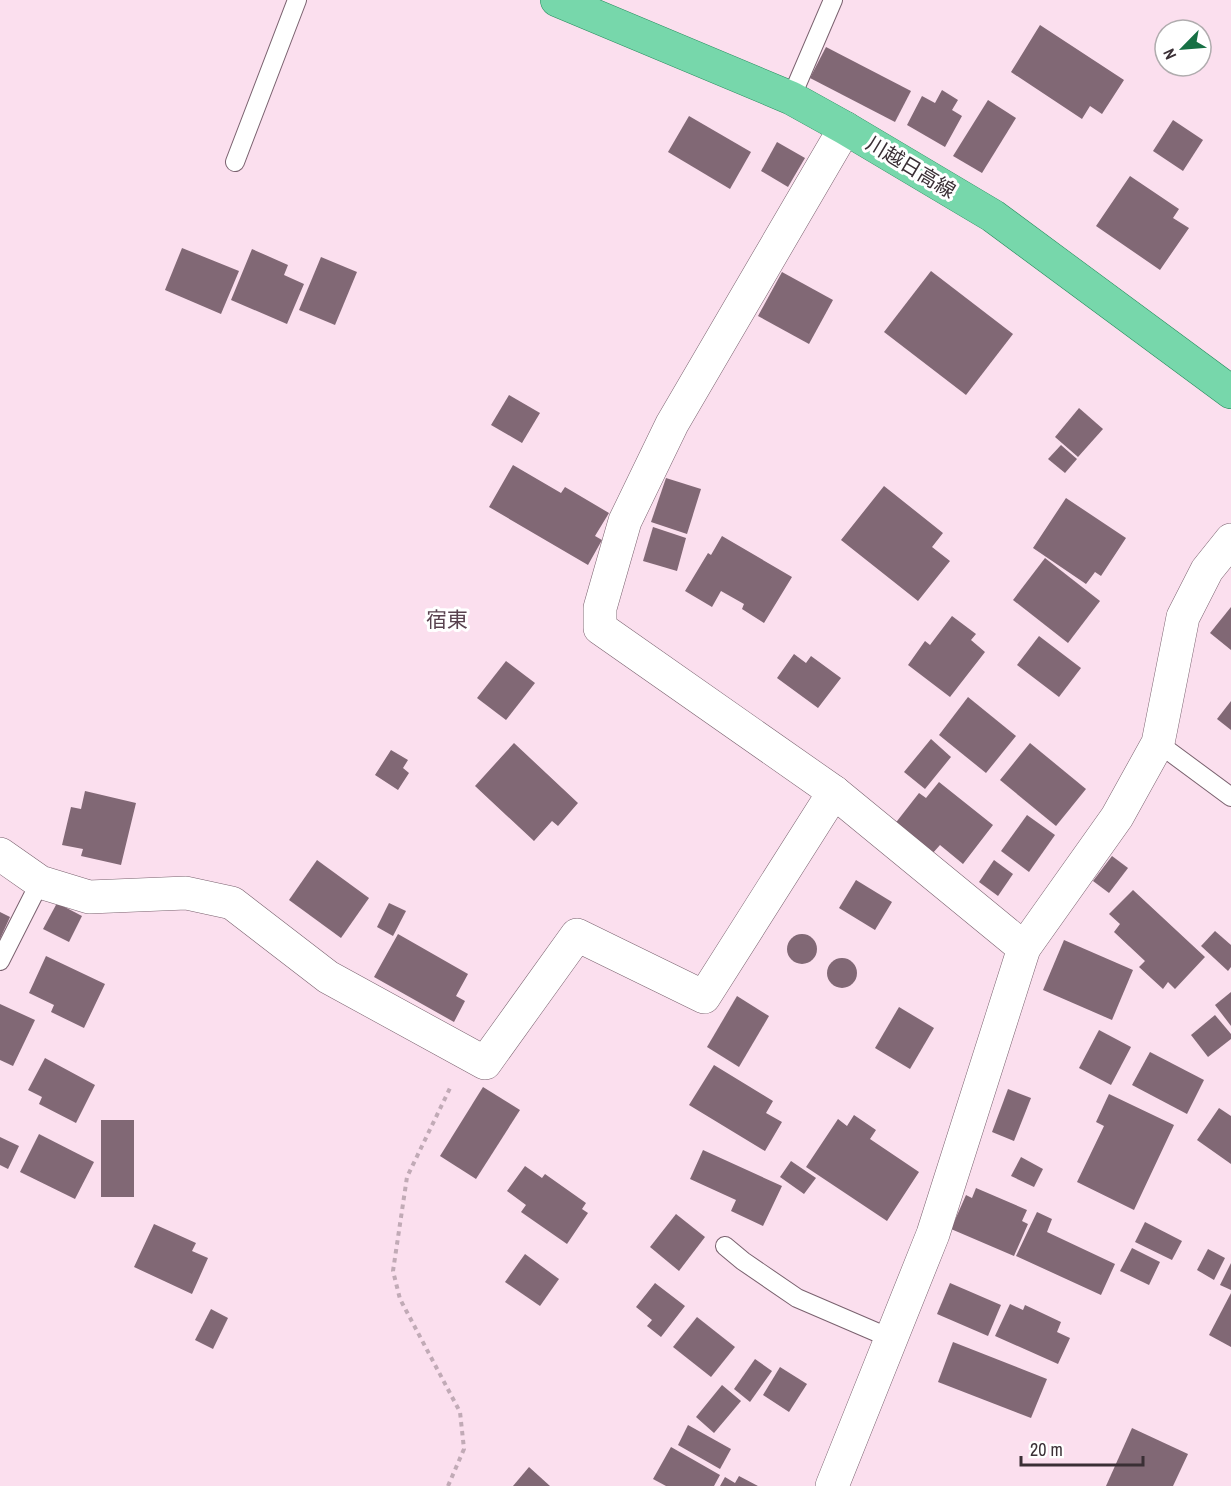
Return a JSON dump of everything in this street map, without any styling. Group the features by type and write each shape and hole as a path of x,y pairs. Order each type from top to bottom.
{"main road":[{"name":"川越日高線","path":"557,0 791,98 845,128 993,216 1231,392"}],"street":[{"path":"845,128 672,424 625,521 600,608 600,627 834,792 1024,948"},
{"path":"832,1486 933,1234 1024,948 1117,818 1158,743 1183,617 1207,570 1231,540"},
{"path":"0,854 40,882 89,897 186,893 232,903 328,977 485,1063 577,935 704,997 834,792"}],"lane":[{"path":"235,162 297,0"},
{"path":"791,98 833,0"},
{"path":"1158,743 1231,796"},
{"path":"0,961 40,882"},
{"path":"725,1246 796,1298 890,1338"}],"path":[{"path":"448,1486 464,1449 460,1412 400,1299 393,1271 407,1177 468,1053"}],"building":[{"path":"1040,25 1124,80 1102,114 1090,106 1082,119 1011,72"},
{"path":"826,47 911,91 895,122 810,78"},
{"path":"942,90 958,100 952,110 962,116 945,147 907,125 922,96 935,103"},
{"path":"988,100 1016,118 982,173 953,156"},
{"path":"689,116 751,152 730,189 668,152"},
{"path":"1173,120 1203,140 1183,171 1153,151"},
{"path":"777,142 805,158 788,187 761,171"},
{"path":"1130,176 1179,209 1173,218 1189,228 1160,270 1096,226"},
{"path":"182,248 239,271 221,314 165,290"},
{"path":"252,249 288,265 284,275 304,284 287,324 231,300"},
{"path":"321,257 357,272 335,325 299,310"},
{"path":"931,271 1013,334 966,395 884,332"},
{"path":"782,272 833,300 809,344 758,316"},
{"path":"509,395 540,413 522,443 491,425"},
{"path":"1079,408 1103,429 1078,457 1055,437"},
{"path":"1061,445 1077,459 1065,473 1048,459"},
{"path":"513,465 561,493 565,487 609,513 595,536 602,540 588,565 489,507"},
{"path":"666,478 701,489 687,534 651,522"},
{"path":"884,486 943,533 932,547 950,561 918,601 841,540"},
{"path":"1066,498 1126,538 1101,576 1095,572 1086,584 1033,548"},
{"path":"653,527 686,538 677,571 643,561"},
{"path":"722,536 792,577 764,623 742,609 744,604 721,591 712,607 685,591 708,553 711,555"},
{"path":"1045,558 1100,601 1068,643 1013,600"},
{"path":"1231,607 1231,650 1210,633"},
{"path":"952,616 976,634 971,640 985,652 950,697 908,665 925,641 930,645"},
{"path":"1039,636 1081,668 1059,697 1017,665"},
{"path":"794,654 806,663 811,656 841,678 818,708 777,678"},
{"path":"506,661 535,683 506,720 477,698"},
{"path":"968,697 1016,736 986,773 939,735"},
{"path":"1231,701 1231,730 1217,719"},
{"path":"931,739 951,757 925,789 904,772"},
{"path":"514,743 578,803 558,826 552,821 534,841 475,786"},
{"path":"1030,743 1086,789 1056,826 1000,780"},
{"path":"391,750 408,760 403,768 409,773 398,790 375,775"},
{"path":"939,782 993,825 963,864 940,845 932,854 894,825 919,793 926,798"},
{"path":"85,791 136,803 121,865 81,856 83,849 62,845 71,807 81,809"},
{"path":"1027,815 1055,835 1029,872 1001,851"},
{"path":"1112,856 1128,868 1109,893 1093,881"},
{"path":"317,860 369,898 341,938 289,900"},
{"path":"994,860 1013,874 998,896 979,882"},
{"path":"856,880 892,902 875,930 839,908"},
{"path":"1133,890 1205,957 1175,989 1168,982 1163,989 1139,967 1145,961 1114,932 1120,924 1109,914"},
{"path":"57,903 82,916 69,942 43,929"},
{"path":"389,903 406,911 393,936 377,927"},
{"path":"0,912 10,917 0,939"},
{"path":"1215,931 1231,945 1231,967 1228,971 1201,946"},
{"path":"398,934 468,974 456,996 465,1001 454,1022 374,977"},
{"path":"802,934 812,939 817,949 812,959 802,964 792,959 787,949 792,939"},
{"path":"1064,940 1133,970 1112,1020 1043,990"},
{"path":"46,956 105,984 84,1028 51,1012 54,1005 29,993"},
{"path":"842,958 848,959 856,967 856,979 848,987 842,988 836,987 828,979 827,973 828,967 836,959"},
{"path":"1231,992 1231,1026 1215,1005"},
{"path":"737,996 769,1016 739,1067 707,1047"},
{"path":"0,1004 35,1020 13,1066 0,1060"},
{"path":"899,1007 934,1028 910,1069 875,1048"},
{"path":"1215,1015 1231,1034 1231,1039 1208,1057 1191,1035"},
{"path":"1099,1030 1131,1047 1111,1085 1079,1068"},
{"path":"1150,1052 1204,1080 1187,1114 1132,1085"},
{"path":"45,1058 95,1085 76,1123 39,1104 42,1097 28,1090"},
{"path":"714,1065 773,1101 766,1113 782,1122 765,1151 689,1105"},
{"path":"483,1087 520,1110 476,1179 440,1156"},
{"path":"1008,1089 1031,1098 1014,1141 992,1132"},
{"path":"1109,1094 1174,1125 1134,1210 1077,1182 1104,1126 1096,1122"},
{"path":"1219,1108 1231,1116 1231,1164 1197,1140"},
{"path":"854,1115 876,1130 870,1139 919,1172 887,1221 806,1167 838,1119 847,1126"},
{"path":"101,1120 134,1120 134,1197 101,1197"},
{"path":"39,1134 94,1162 75,1199 20,1172"},
{"path":"0,1137 19,1146 8,1169 0,1165"},
{"path":"703,1150 782,1186 763,1226 731,1211 736,1200 690,1179"},
{"path":"1021,1157 1043,1169 1034,1187 1011,1176"},
{"path":"791,1161 816,1178 804,1194 780,1177"},
{"path":"525,1166 542,1178 545,1174 586,1203 582,1209 588,1213 567,1244 521,1212 526,1205 507,1191"},
{"path":"976,1188 1027,1210 1022,1221 1028,1224 1014,1256 951,1229 966,1195 972,1198"},
{"path":"1037,1212 1052,1219 1047,1232 1115,1264 1101,1295 1016,1256"},
{"path":"676,1214 705,1237 679,1271 650,1247"},
{"path":"1145,1222 1182,1241 1172,1260 1135,1242"},
{"path":"154,1224 196,1243 192,1251 208,1258 192,1294 134,1267"},
{"path":"1132,1248 1160,1262 1149,1285 1120,1271"},
{"path":"1208,1249 1225,1258 1214,1280 1197,1270"},
{"path":"525,1254 559,1279 540,1306 505,1282"},
{"path":"1231,1263 1231,1290 1220,1285"},
{"path":"655,1283 685,1306 661,1337 647,1326 652,1320 636,1307"},
{"path":"950,1283 1001,1305 988,1336 937,1314"},
{"path":"1231,1293 1231,1347 1209,1335"},
{"path":"1010,1304 1023,1310 1025,1305 1061,1322 1057,1332 1070,1338 1058,1364 995,1336"},
{"path":"211,1309 228,1318 213,1349 195,1340"},
{"path":"697,1317 735,1347 711,1377 673,1347"},
{"path":"953,1342 1047,1379 1031,1418 938,1382"},
{"path":"755,1359 772,1371 750,1402 734,1389"},
{"path":"780,1367 807,1384 789,1412 763,1395"},
{"path":"722,1385 741,1401 714,1433 696,1417"},
{"path":"688,1425 731,1449 720,1469 678,1445"},
{"path":"1132,1428 1188,1454 1173,1486 1106,1486"},
{"path":"671,1447 720,1475 714,1486 666,1486 653,1479"},
{"path":"529,1467 550,1486 513,1486"},
{"path":"739,1476 758,1486 720,1486 725,1477 735,1483"}],"district":[{"name":"宿東","path":"447,620"}]}
